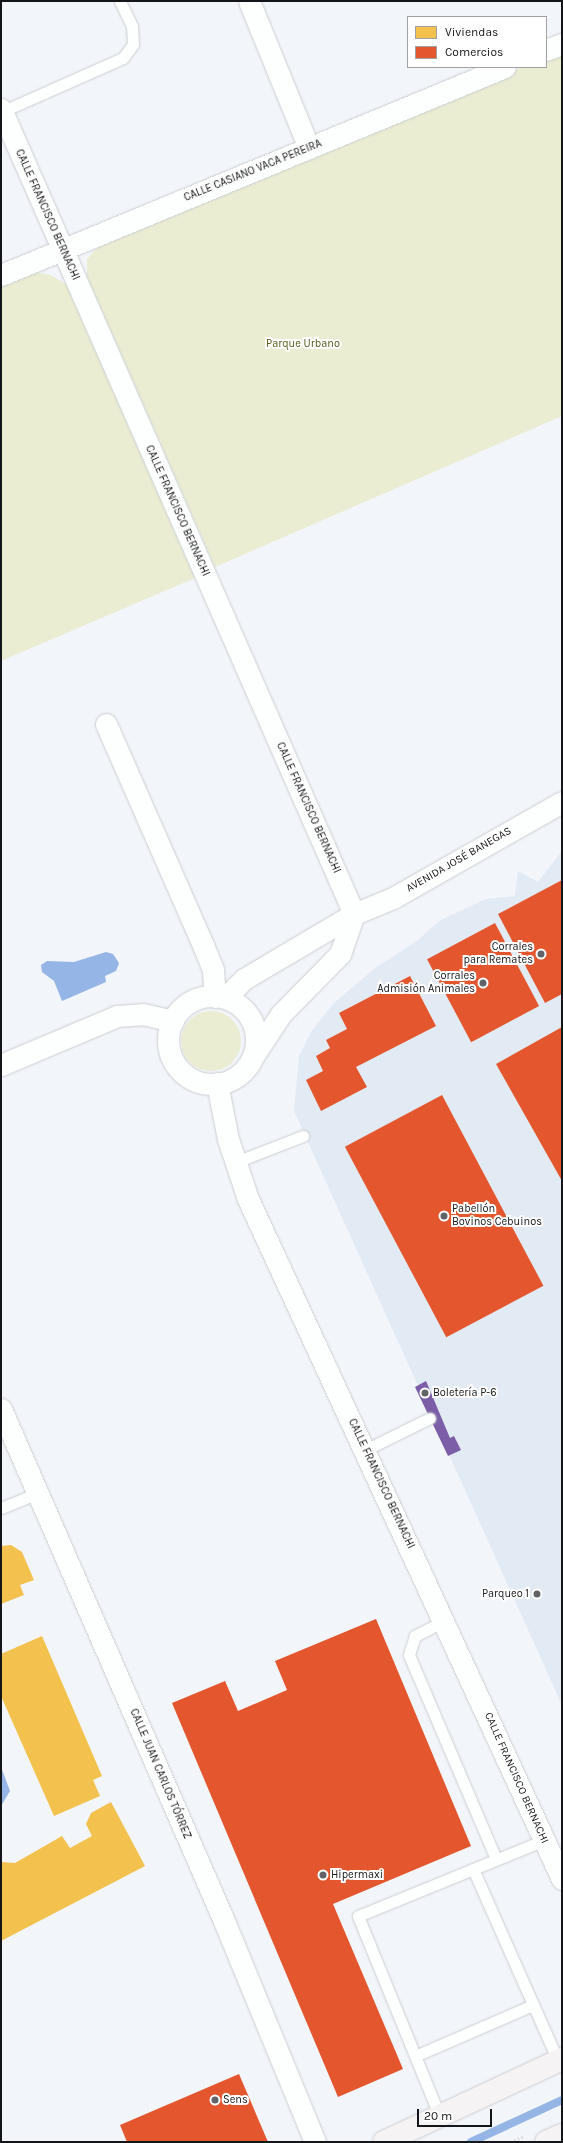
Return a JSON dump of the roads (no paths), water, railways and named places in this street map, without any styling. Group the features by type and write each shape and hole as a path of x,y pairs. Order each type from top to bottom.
{"main road":[{"path":"384,2142 560,2060"},
{"path":"546,2142 562,2135"}],"street":[{"path":"249,1 309,148"},
{"path":"547,50 562,44"},
{"name":"CALLE CASIANO VACA PEREIRA","path":"1,275 503,68"},
{"name":"CALLE FRANCISCO BERNACHI","path":"1,111 354,914"},
{"path":"106,724 203,945 213,970 220,997"},
{"name":"AVENIDA JOSÉ BANEGAS","path":"220,997 244,979 354,914 393,898 562,802"},
{"path":"253,1055 256,1035 251,1021 243,1008 220,997 195,1000 173,1021 168,1041 173,1061 187,1076 217,1084 243,1071 281,1014 340,954 354,914"},
{"path":"1,1065 117,1016 143,1014 173,1021"},
{"name":"CALLE FRANCISCO BERNACHI","path":"217,1084 236,1162 248,1198 562,1879"},
{"name":"CALLE JUAN CARLOS TÓRREZ","path":"1,1409 224,1920 315,2142"}],"lane":[{"path":"1,111 123,58 133,44 132,26 120,1"},
{"path":"236,1162 303,1136"},
{"path":"365,1450 430,1418"},
{"path":"1,1508 38,1493"},
{"path":"444,1621 415,1636 409,1655 496,1859"},
{"path":"440,2117 358,1916 544,1840"},
{"path":"473,1869 533,2004 560,2060"},
{"path":"414,2056 533,2004"}],"water":[{"path":"106,952 113,954 119,963 116,971 105,976 106,982 62,1001 54,981 42,972 41,965 47,961 74,962"},
{"path":"1,1767 10,1791 1,1806"}],"waterway":[{"path":"471,2142 562,2100"}],"place":[{"name":"Corrales para Remates","path":"541,954"},
{"name":"Corrales Admisión Animales","path":"483,983"},
{"name":"Pabellón Bovinos Cebuinos","path":"444,1216"},
{"name":"Boletería P-6","path":"425,1393"},
{"name":"Parqueo 1","path":"537,1594"},
{"name":"Hipermaxi","path":"323,1875"},
{"name":"Sens","path":"215,2100"}],"park label":[{"name":"Parque Urbano","path":"303,344"}]}
